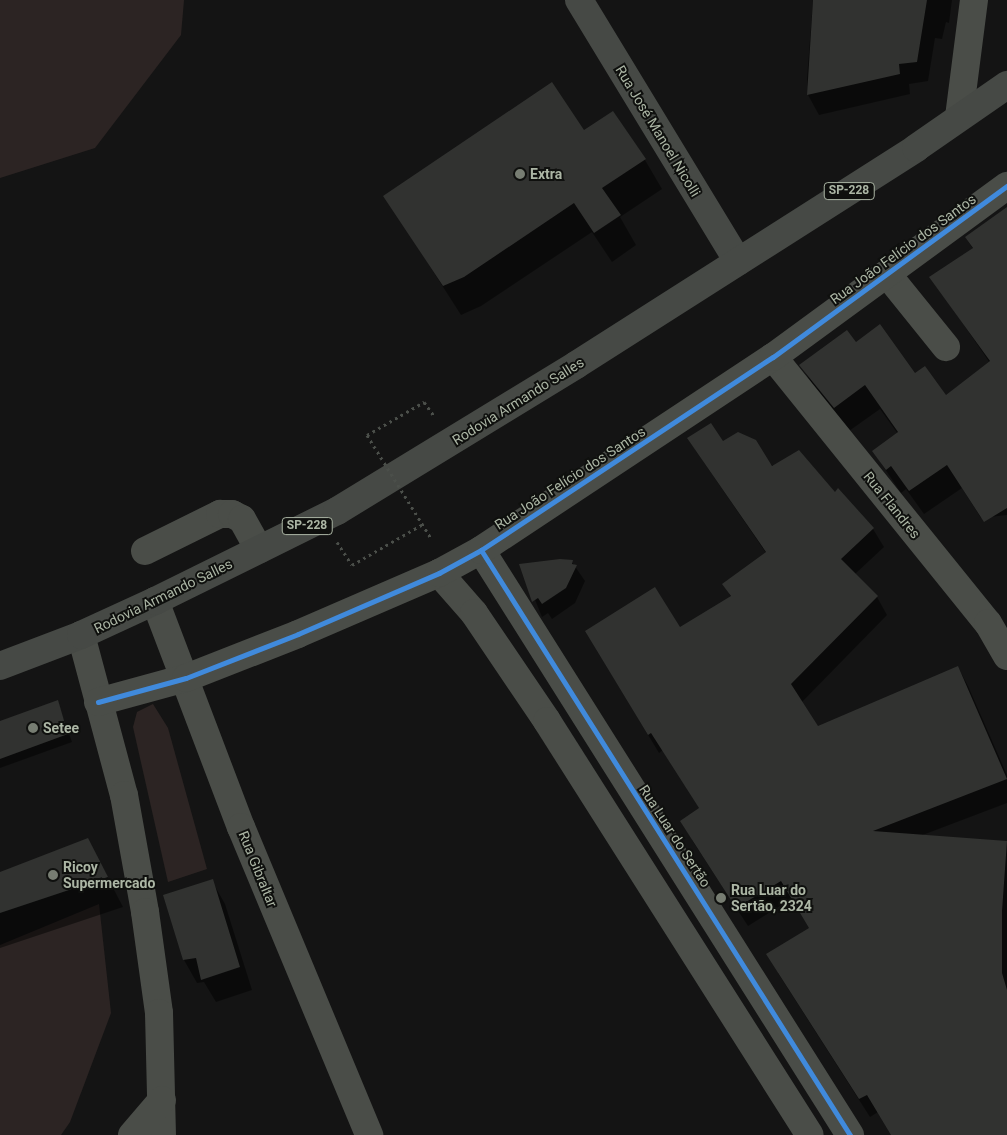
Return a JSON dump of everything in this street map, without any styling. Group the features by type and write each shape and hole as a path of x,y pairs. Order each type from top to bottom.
{"main road":[{"name":"Rua José Manoel Nicolli","path":"579,0 738,261"},
{"name":"Rodovia Armando Salles","path":"0,666 81,635 155,601 259,550 380,485 576,365 916,148 1007,85"}],"street":[{"path":"959,117 974,0"},
{"name":"Rua João Felício dos Santos","path":"98,702 186,678 439,573 481,550 773,357 1007,186"},
{"path":"887,274 946,347"},
{"name":"Rua Flandres","path":"773,357 988,623 1007,656"},
{"path":"145,551 220,514 232,514 242,519 259,550"},
{"name":"Rua Luar do Sertão","path":"481,550 850,1135"},
{"path":"439,573 504,657 593,793 810,1135"},
{"name":"Rua Gibraltar","path":"155,601 245,836 369,1135"},
{"path":"81,635 124,795 145,912 158,1013 162,1135"},
{"path":"593,793 620,771"},
{"path":"132,1135 162,1100"}],"path":[{"path":"424,402 367,435 432,540"},
{"path":"352,565 422,524"}],"shaded area":[{"path":"0,0 184,0 181,35 95,148 0,178"},
{"path":"153,704 168,728 207,869 168,882 133,727 137,712"},
{"path":"99,904 111,1013 70,1122 61,1135 0,1135 0,945"}],"building":[{"path":"813,0 927,0 917,62 899,64 900,74 807,95"},
{"name":"Extra","path":"552,82 584,130 613,111 646,159 602,188 621,215 594,233 574,203 464,277 443,286 383,196"},
{"path":"1007,207 1007,508 984,522 947,465 909,491 891,466 886,470 872,451 898,432 865,385 834,408 799,365 847,330 856,342 880,324 915,373 925,366 946,395 990,361 929,277 973,248 965,237"},
{"path":"711,423 723,441 738,432 756,440 772,466 799,450 835,492 838,488 874,528 841,559 878,596 791,684 818,726 958,666 1007,779 873,831 1007,841 1002,911 1002,973 1007,990 1007,1135 891,1135 867,1095 859,1099 766,954 809,928 781,881 736,908 680,821 699,808 651,733 648,735 585,631 655,587 680,627 731,596 722,584 766,552 687,438"},
{"path":"560,559 573,560 572,564 577,565 566,588 542,604 538,598 532,602 519,564"},
{"name":"Setee","path":"58,700 68,734 0,759 0,721"},
{"name":"Ricoy Supermercado","path":"88,838 108,877 0,913 0,872"},
{"path":"213,879 240,967 201,980 196,958 183,960 163,895"}],"cycle path":[{"path":"98,702 186,678 298,634 439,573 481,550 773,357 1007,186"},
{"path":"481,550 850,1135"}],"place":[{"name":"Extra","path":"520,174"},
{"name":"Setee","path":"33,728"},
{"name":"Ricoy Supermercado","path":"53,875"},
{"name":"Rua Luar do Sertão, 2324","path":"721,898"}]}
